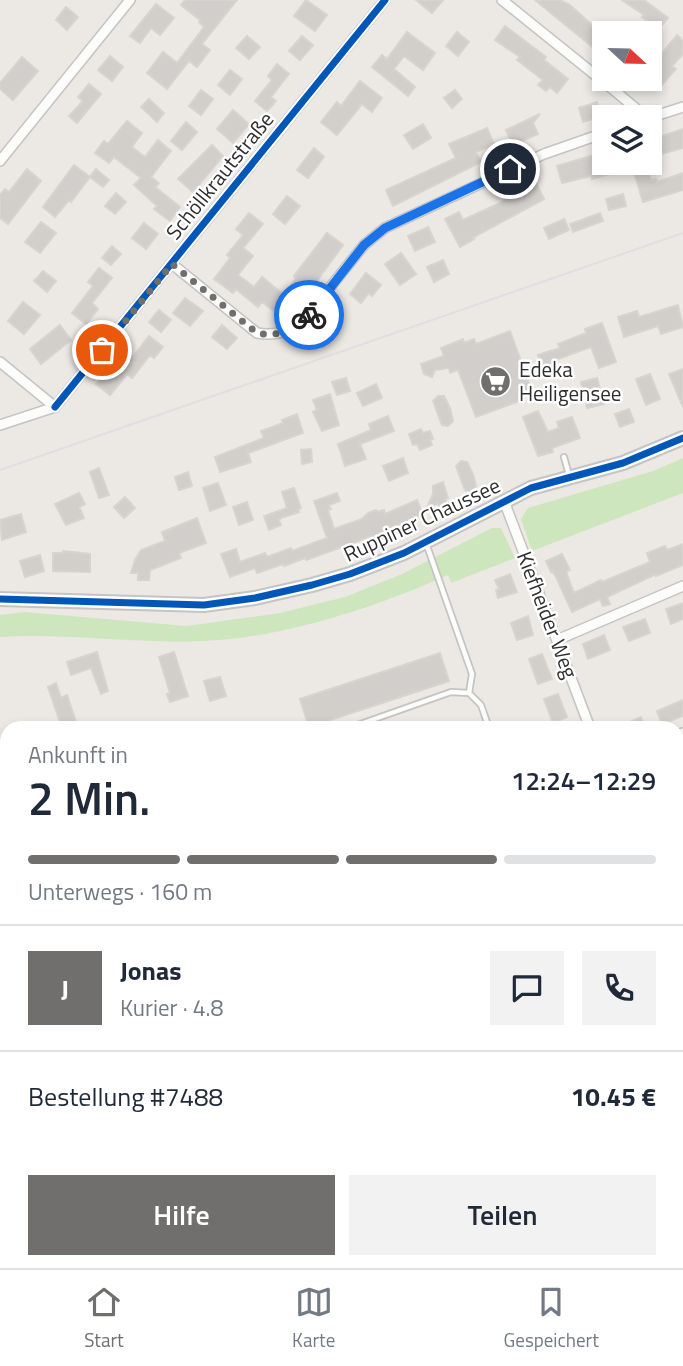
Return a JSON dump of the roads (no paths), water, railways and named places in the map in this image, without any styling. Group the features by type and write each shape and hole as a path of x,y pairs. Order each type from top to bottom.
{"main road":[{"name":"Ruppiner Chaussee","path":"0,599 174,604 230,602 329,580 381,562 426,542 531,488 623,463 683,438"}],"street":[{"path":"0,161 130,0"},
{"name":"Schöllkrautstraße","path":"55,407 385,0"},
{"path":"502,0 633,105"},
{"path":"662,114 683,107"},
{"path":"172,264 257,333 271,336 300,325 364,245 385,228 544,154 592,137"},
{"path":"0,362 55,407"},
{"path":"0,425 55,407"},
{"name":"Kiefheider Weg","path":"504,501 587,721"},
{"path":"557,640 683,586"}],"lane":[{"path":"564,457 569,476"},
{"path":"426,542 472,674 469,694"},
{"path":"369,721 451,692 469,694 481,705 487,721"}],"tram line":[{"path":"0,470 683,233"}],"place":[{"name":"Edeka Heiligensee","path":"496,382"}]}
